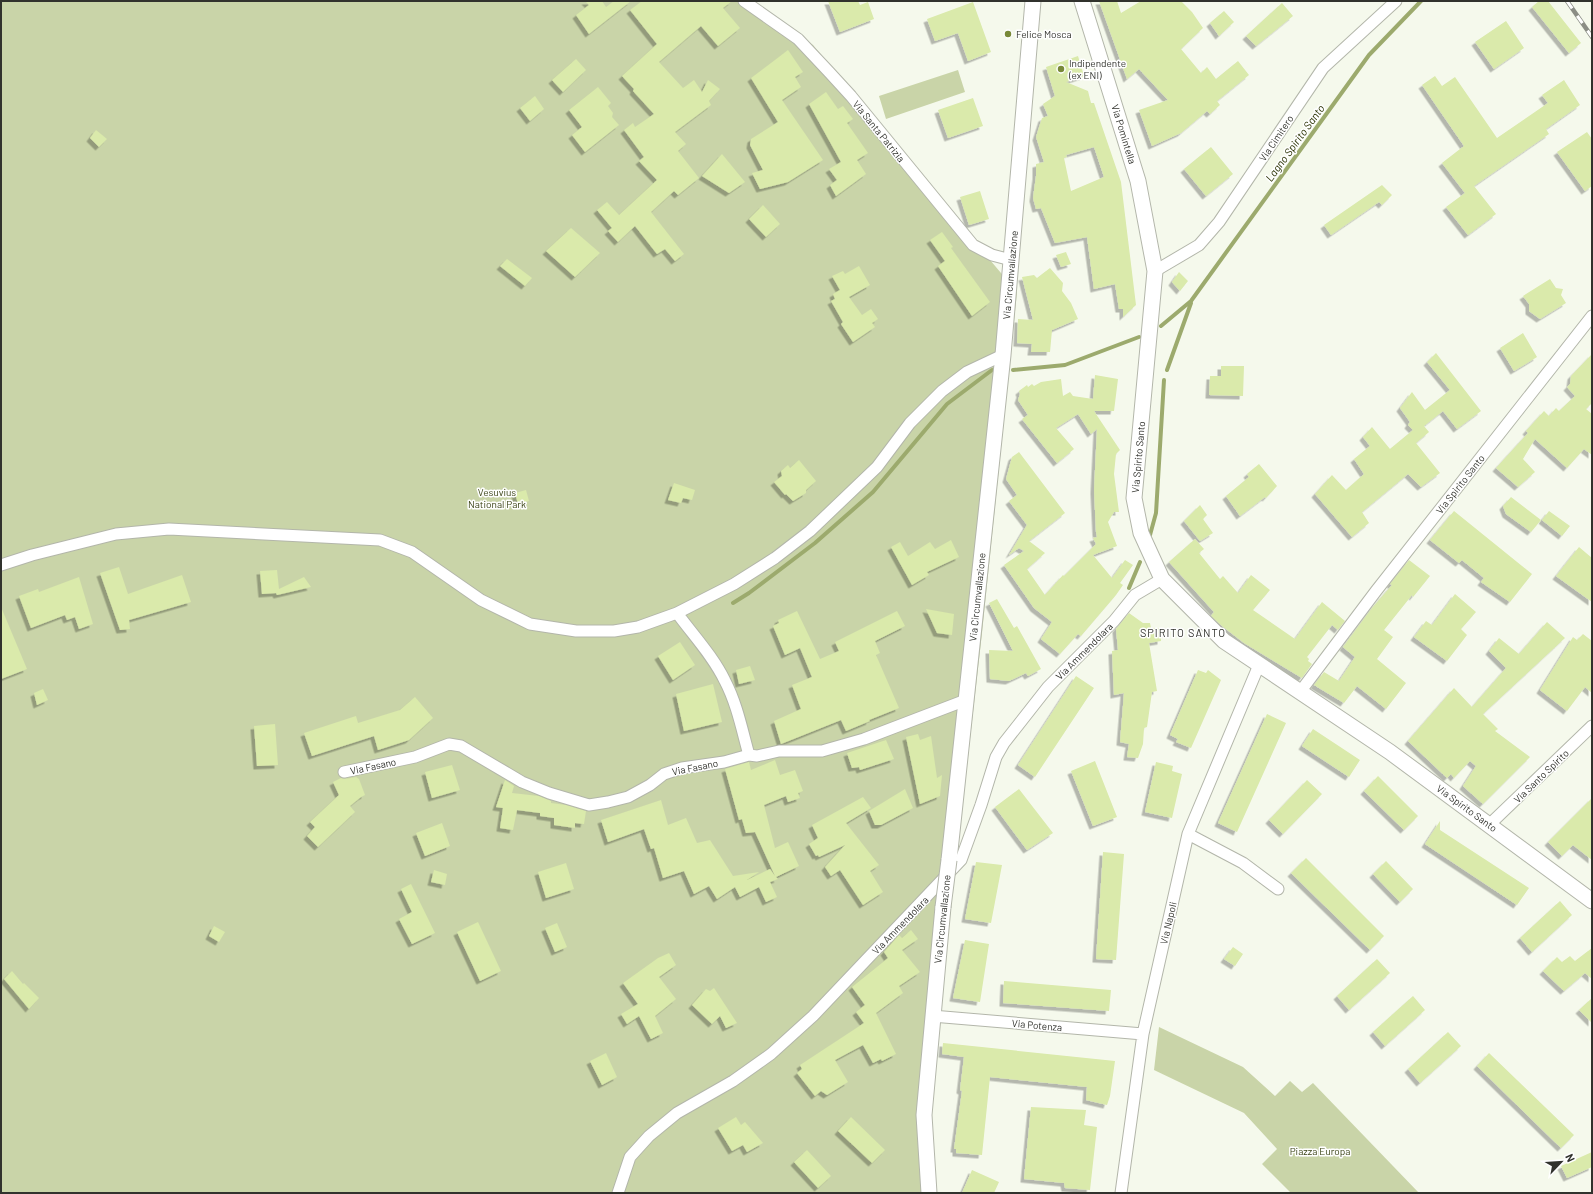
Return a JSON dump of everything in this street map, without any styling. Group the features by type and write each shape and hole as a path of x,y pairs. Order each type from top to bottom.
{"main road":[{"name":"Via Circumvallazione","path":"929,1193 924,1115 932,1016 1003,355 1033,1"},
{"name":"Via Pomintella","path":"1082,1 1138,181 1155,270"},
{"name":"Via Spirito Santo","path":"1155,270 1134,498 1140,533 1162,579 1224,641 1390,752 1592,901"}],"street":[{"name":"Via Santa Patrizia","path":"744,1 798,39 829,72 851,96 973,245 992,255 1011,260"},
{"name":"Via Cimitero","path":"1155,270 1199,245 1219,222 1323,68 1396,1"},
{"name":"Via Spirito Santo","path":"1300,692 1376,591 1592,316"},
{"path":"1,565 32,555 116,534 169,529 380,540 412,552 480,600 530,624 576,631 614,631 638,627 677,612 734,584 775,558 810,532 877,467 910,423 942,391 967,372 1003,355"},
{"name":"Via Ammendolara","path":"618,1193 630,1157 649,1136 677,1113 733,1081 770,1054 813,1016 961,860 981,805 996,757 1004,744 1048,687 1114,621 1135,595 1162,579"},
{"path":"677,612 716,664 725,681 734,702 749,755"},
{"name":"Via Napoli","path":"1121,1193 1143,1034 1188,834 1259,665"},
{"name":"Via Fasano","path":"344,772 415,757 449,744 461,746 522,782 549,793 589,805 628,797 650,785 664,774 682,768 724,762 749,755 757,756 780,751 822,751 864,739 966,700"},
{"name":"Via Santo Spirito","path":"1490,825 1592,726"},
{"path":"1188,834 1243,863 1278,889"},
{"name":"Via Potenza","path":"932,1016 1143,1034"}],"green space":[{"name":"Vesuvius National Park","path":"1,1 748,1 813,45 899,152 1017,292 982,633 937,1030 928,1131 933,1193 1,1193"},
{"path":"958,70 965,92 886,119 879,96"},
{"name":"Piazza Europa","path":"1159,1027 1243,1067 1275,1096 1290,1081 1302,1092 1313,1083 1419,1193 1291,1193 1262,1164 1277,1149 1244,1113 1154,1070"}],"building":[{"path":"585,1 602,1 606,7 614,1 631,1 589,34 576,15 589,5"},
{"path":"642,1 732,1 723,8 740,28 718,46 701,26 659,62 683,88 694,80 702,92 708,80 720,89 709,101 711,105 675,132 686,144 678,151 699,178 678,195 674,191 651,212 684,254 675,261 665,249 657,254 635,226 618,242 608,231 612,228 597,210 607,202 619,215 657,180 639,161 644,157 624,130 633,123 635,127 654,114 633,91 634,89 622,76 657,44 630,10"},
{"path":"828,1 858,1 860,5 868,2 874,19 840,32"},
{"path":"1099,1 1117,1 1121,13 1141,1 1181,1 1192,12 1203,28 1181,49 1201,73 1207,67 1216,79 1238,61 1249,75 1217,101 1220,105 1210,114 1207,111 1181,133 1152,146 1139,110 1168,100 1139,69 1127,79"},
{"path":"1539,1 1548,1 1581,43 1569,53 1532,7"},
{"path":"973,2 991,52 968,61 958,33 935,41 927,19"},
{"path":"1282,3 1293,16 1256,46 1246,36"},
{"path":"1224,11 1234,22 1219,36 1210,23"},
{"path":"1506,21 1524,48 1494,69 1475,42"},
{"path":"788,50 803,72 795,77 801,87 782,100 823,160 788,182 760,189 752,173 763,170 750,145 751,139 778,122 751,78"},
{"path":"1078,56 1084,76 1066,82 1088,91 1091,103 1094,103 1121,182 1136,305 1123,317 1123,309 1119,309 1115,284 1094,289 1087,237 1055,243 1041,208 1036,209 1033,198 1036,164 1044,162 1036,137 1042,118 1048,116 1043,104 1055,96 1046,67","holes":["1094,147 1104,177 1071,191 1064,158 1067,157 1066,155"]},
{"path":"576,59 586,70 563,92 552,80"},
{"path":"1435,76 1442,86 1455,77 1497,138 1548,103 1542,95 1564,80 1580,105 1546,129 1549,134 1474,186 1496,214 1468,235 1446,207 1465,193 1442,163 1464,146 1422,85"},
{"path":"598,87 611,103 608,106 613,113 612,117 619,125 585,152 572,135 582,127 569,110"},
{"path":"826,92 838,109 843,106 853,119 847,123 868,153 857,160 866,174 836,196 830,185 837,180 829,169 841,162 809,104"},
{"path":"535,96 544,109 530,121 520,108"},
{"path":"973,98 983,126 948,138 938,110"},
{"path":"96,130 107,139 99,147 90,138"},
{"path":"1587,132 1592,139 1592,186 1585,191 1557,152"},
{"path":"1211,147 1233,174 1206,196 1184,169"},
{"path":"722,154 745,182 729,193 702,176"},
{"path":"1382,185 1392,195 1382,205 1379,202 1331,235 1324,225"},
{"path":"980,191 989,219 969,225 960,197"},
{"path":"763,205 780,224 766,237 749,219"},
{"path":"571,228 600,253 575,277 546,251"},
{"path":"942,232 953,247 951,248 990,302 972,316 938,266 945,261 930,240"},
{"path":"1066,252 1071,264 1061,267 1056,255"},
{"path":"507,259 532,278 525,286 500,266"},
{"path":"859,266 870,285 849,297 862,315 871,309 878,319 872,323 875,327 853,342 841,324 843,322 831,301 835,299 833,294 840,290 832,276 843,271 845,274"},
{"path":"1050,268 1063,283 1062,291 1071,303 1078,319 1052,330 1050,352 1031,352 1032,344 1017,343 1018,319 1033,320 1022,277 1034,275 1037,278"},
{"path":"1179,272 1188,281 1180,291 1172,282"},
{"path":"1550,279 1556,288 1563,289 1561,295 1566,303 1540,319 1529,311 1529,304 1523,296"},
{"path":"1523,333 1537,357 1514,371 1500,348"},
{"path":"1436,353 1481,411 1457,429 1443,411 1424,426 1429,432 1416,443 1440,473 1421,487 1408,474 1362,512 1369,523 1352,537 1315,494 1332,475 1346,490 1364,474 1354,459 1370,446 1363,437 1372,427 1390,449 1413,430 1408,425 1410,422 1400,408 1412,392 1425,410 1450,390 1427,362"},
{"path":"1592,354 1592,403 1586,409 1592,414 1592,455 1584,449 1567,468 1535,439 1523,459 1535,472 1518,487 1496,468 1528,433 1526,431 1544,411 1549,416 1556,408 1559,411 1575,396 1567,387 1570,384 1571,376"},
{"path":"1221,366 1244,366 1243,396 1209,395 1210,376 1221,376"},
{"path":"1095,375 1118,379 1114,411 1094,411 1120,450 1116,454 1114,474 1119,512 1114,512 1108,522 1117,546 1093,555 1112,578 1125,560 1133,565 1120,583 1123,585 1116,595 1081,636 1078,634 1060,654 1041,639 1052,622 1034,608 1004,565 1024,551 1019,548 1009,555 1027,525 1009,501 1017,495 1006,479 1012,457 1019,452 1065,513 1029,541 1045,553 1027,569 1045,595 1063,575 1064,576 1096,544 1093,538 1097,537 1094,490 1097,429 1091,434 1078,414 1056,428 1074,449 1057,463 1022,419 1028,415 1018,400 1020,394 1019,391 1027,385 1028,387 1032,384 1034,386 1041,382 1061,379 1063,396 1070,392 1073,396 1093,399"},
{"path":"799,460 816,481 806,490 806,493 793,501 786,494 785,495 774,482 782,476 781,471 788,465 790,468"},
{"path":"1259,464 1277,486 1266,498 1265,497 1240,516 1226,496 1249,477 1247,474"},
{"path":"674,483 695,490 692,500 683,498 681,503 668,500"},
{"path":"526,490 529,501 518,504 515,493"},
{"path":"1511,497 1541,520 1531,532 1506,514 1503,506"},
{"path":"1200,505 1207,515 1203,519 1213,533 1200,541 1184,521"},
{"path":"1454,511 1532,574 1510,602 1481,582 1484,578 1462,560 1459,563 1430,540"},
{"path":"1549,511 1570,526 1562,536 1542,520"},
{"path":"1195,539 1204,549 1199,553 1220,579 1223,576 1238,593 1251,575 1270,590 1253,610 1295,639 1322,602 1345,621 1338,630 1332,625 1307,657 1309,659 1308,661 1312,664 1302,678 1244,643 1222,626 1211,616 1214,612 1169,562"},
{"path":"951,540 959,557 927,572 929,575 912,585 891,547 900,542 908,556 930,542 935,549"},
{"path":"1579,547 1592,558 1592,602 1556,576"},
{"path":"1409,560 1430,576 1413,597 1412,595 1384,630 1393,637 1377,659 1406,683 1386,709 1357,686 1344,703 1314,685 1324,672 1339,681 1355,657 1343,647 1372,608 1392,585 1390,584"},
{"path":"119,567 128,594 182,575 191,602 129,620 130,629 120,630 100,573"},
{"path":"277,570 279,589 304,577 311,587 277,595 276,593 262,594 260,571"},
{"path":"79,577 93,624 79,629 75,617 67,620 65,615 31,628 19,596 38,589 39,592"},
{"path":"1455,594 1476,612 1461,629 1467,635 1447,661 1414,637 1426,621 1432,625"},
{"path":"997,599 1014,628 1017,626 1041,669 1028,676 1026,673 1009,681 990,679 989,650 1013,651 989,603"},
{"path":"1,607 27,669 1,679"},
{"path":"926,609 954,614 952,635 937,633"},
{"path":"797,611 820,659 839,651 835,642 897,611 905,626 875,641 880,653 876,655 899,708 846,731 841,720 781,744 774,721 801,709 792,685 812,677 800,648 785,655 773,626 779,623 778,620"},
{"path":"1129,613 1143,623 1150,623 1151,628 1161,628 1161,641 1149,643 1157,691 1152,692 1147,727 1144,728 1143,744 1138,758 1127,757 1129,744 1120,742 1124,693 1114,695 1112,651 1118,650 1116,629"},
{"path":"1547,622 1565,638 1483,714 1498,729 1495,731 1530,757 1483,804 1463,786 1476,766 1470,761 1454,778 1451,774 1447,778 1408,741 1454,688 1472,707 1506,668 1489,651 1499,638 1519,654"},
{"path":"1583,634 1592,641 1592,693 1585,687 1567,711 1540,690 1573,637 1577,640"},
{"path":"680,642 695,665 673,680 658,656"},
{"path":"750,666 755,680 739,684 736,670"},
{"path":"1198,670 1206,673 1208,670 1221,680 1191,748 1176,742 1178,739 1170,735"},
{"path":"1076,676 1094,688 1035,777 1018,765"},
{"path":"713,684 722,722 684,731 676,694"},
{"path":"43,689 48,700 37,705 34,693"},
{"path":"415,697 433,718 409,740 378,750 374,736 312,756 304,733 356,716 358,723 400,710"},
{"path":"1267,714 1286,723 1237,832 1218,823"},
{"path":"275,724 278,765 257,766 254,726"},
{"path":"1313,729 1360,760 1349,777 1302,746"},
{"path":"918,734 920,740 931,736 937,778 942,775 940,796 920,804 906,737"},
{"path":"886,740 894,759 860,770 859,767 852,768 847,753"},
{"path":"775,760 780,775 795,770 803,791 798,793 800,798 788,802 786,796 764,805 775,848 788,842 799,866 776,877 778,879 770,882 777,897 766,902 759,887 740,897 735,887 717,899 709,886 694,894 684,871 663,878 654,848 651,849 644,829 608,842 601,820 661,800 668,825 686,818 697,843 710,840 733,876 759,872 747,880 770,869 775,876 755,832 746,833 742,819 739,820 725,769 749,762 751,770"},
{"path":"1095,761 1117,817 1093,826 1071,771"},
{"path":"1156,762 1173,766 1172,771 1182,774 1172,818 1145,812"},
{"path":"452,765 460,790 432,798 425,772"},
{"path":"1378,776 1418,816 1404,830 1364,791"},
{"path":"356,777 359,779 365,795 350,806 355,812 318,847 307,836 315,827 310,822 339,795 333,782 341,778 345,779"},
{"path":"505,780 514,786 512,793 539,796 551,801 551,803 566,805 586,811 584,824 575,823 575,828 554,825 554,818 540,816 540,813 517,810 513,830 500,828 503,808 496,807"},
{"path":"1307,780 1322,794 1283,834 1269,820"},
{"path":"905,789 913,808 881,825 875,825 869,811"},
{"path":"1019,789 1053,833 1027,850 995,807"},
{"path":"863,797 871,808 846,823 879,865 870,871 883,892 863,905 840,870 831,876 825,867 845,845 819,857 818,855 816,856 809,844 818,838 812,825"},
{"path":"1592,798 1592,860 1573,845 1562,856 1548,842"},
{"path":"1440,821 1440,830 1529,888 1517,905 1425,844"},
{"path":"442,823 450,846 425,856 416,833"},
{"path":"1103,852 1124,854 1116,960 1096,959"},
{"path":"1306,858 1384,936 1370,950 1291,873"},
{"path":"1386,861 1413,889 1400,902 1373,874"},
{"path":"976,862 1002,865 991,923 965,919"},
{"path":"566,863 574,889 546,898 538,872"},
{"path":"434,870 447,874 445,885 431,882"},
{"path":"411,884 435,933 412,944 399,919 412,912 401,889"},
{"path":"1560,901 1572,915 1532,952 1520,938"},
{"path":"478,922 501,971 480,981 457,932"},
{"path":"557,923 567,947 555,952 545,928"},
{"path":"214,926 225,932 219,942 209,936"},
{"path":"911,930 918,939 902,950 920,972 899,986 903,993 876,1013 896,1054 882,1061 881,1059 873,1063 863,1045 835,1060 848,1082 827,1095 821,1091 815,1096 797,1073 802,1069 800,1065 864,1023 856,1012 865,1005 852,987 888,958 884,952 899,935 902,938"},
{"path":"965,940 989,944 980,1002 953,998"},
{"path":"1233,947 1243,954 1235,966 1224,959"},
{"path":"1592,948 1592,979 1585,973 1564,991 1543,971 1557,957 1562,962 1570,956 1575,961"},
{"path":"669,953 676,965 659,977 676,999 655,1016 663,1033 651,1039 639,1016 627,1024 621,1014 638,1004 623,983 658,958"},
{"path":"1377,959 1390,973 1349,1010 1337,996"},
{"path":"12,971 23,984 24,983 39,998 29,1009 4,979"},
{"path":"1004,981 1111,990 1109,1011 1003,1003"},
{"path":"714,988 737,1023 726,1028 720,1016 712,1024 692,1005 706,989 710,991"},
{"path":"1413,996 1425,1010 1385,1046 1373,1032"},
{"path":"1592,998 1592,1023 1579,1010"},
{"path":"1448,1032 1461,1046 1420,1083 1408,1069"},
{"path":"943,1043 1115,1061 1110,1096 1107,1105 1086,1100 1087,1087 990,1077 982,1155 956,1153 956,1149 954,1149 962,1091 960,1090 964,1057 942,1054"},
{"path":"606,1053 617,1077 602,1085 590,1061"},
{"path":"1489,1053 1574,1135 1561,1148 1477,1066"},
{"path":"1031,1107 1086,1110 1084,1125 1097,1127 1090,1190 1065,1188 1064,1183 1024,1179"},
{"path":"736,1117 741,1125 745,1122 763,1143 747,1152 743,1145 732,1151 718,1128"},
{"path":"851,1117 885,1150 872,1163 838,1131"},
{"path":"807,1150 831,1176 818,1188 794,1162"},
{"path":"1592,1152 1592,1167 1567,1178 1561,1166"},
{"path":"972,1170 999,1182 994,1193 962,1193"}],"waterway":[{"name":"Lagno Spirito Santo","path":"1161,326 1191,301 1369,55 1421,1"},
{"path":"1167,370 1191,303"},
{"path":"1013,370 1065,365 1139,337"},
{"path":"733,603 749,593 815,543 873,492 947,404 992,370"},
{"path":"1150,535 1156,513 1164,380"},
{"path":"1129,588 1140,562"}],"railway":[{"path":"1567,1 1592,37"}],"place":[{"name":"Felice Mosca","path":"1008,34"},
{"name":"Indipendente (ex ENI)","path":"1061,69"}],"district":[{"name":"SPIRITO SANTO","path":"1183,633"}]}
